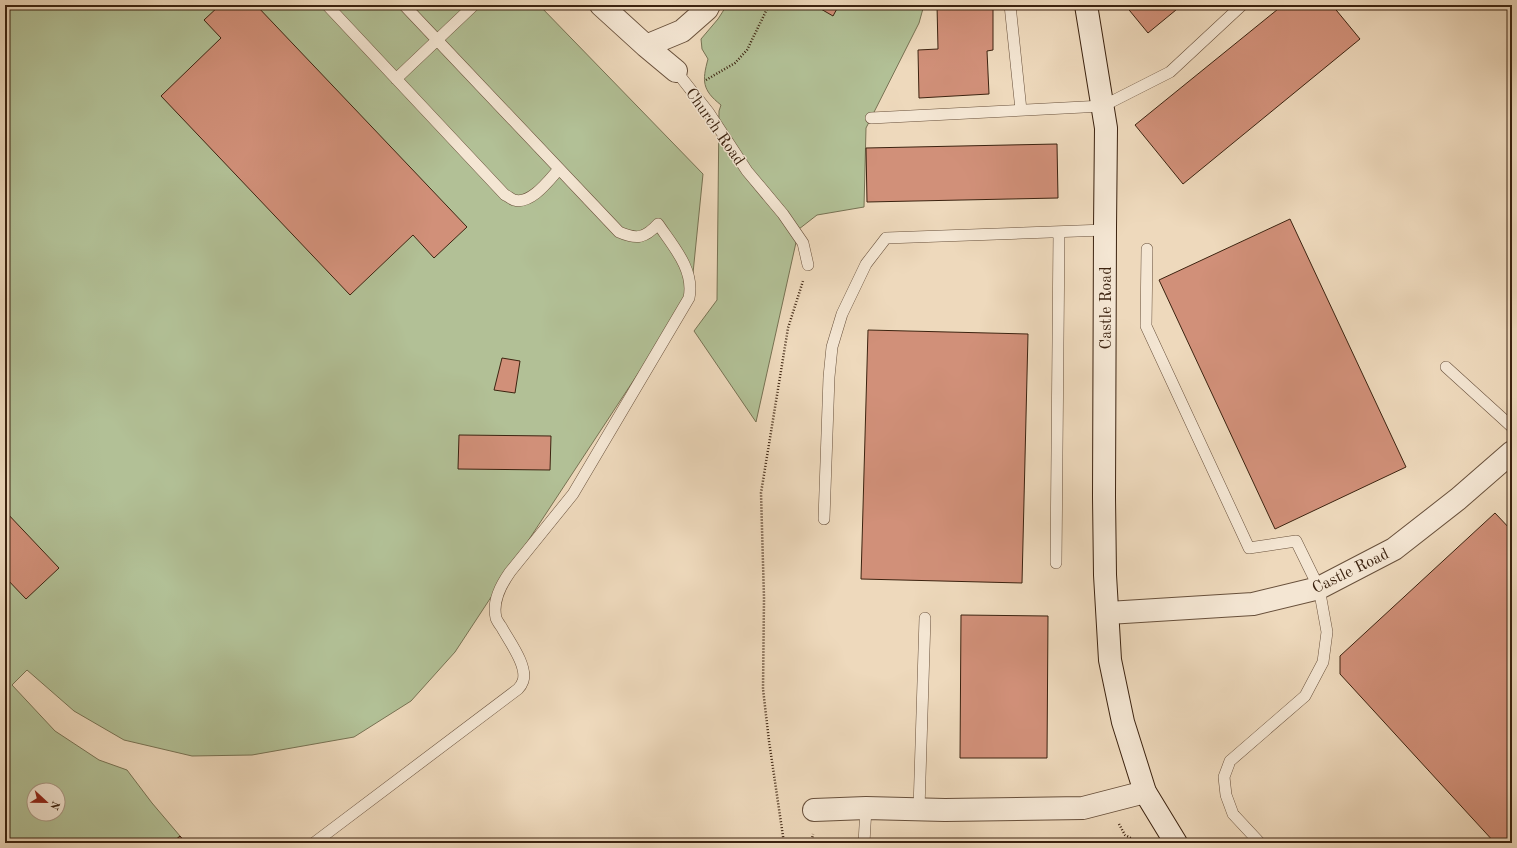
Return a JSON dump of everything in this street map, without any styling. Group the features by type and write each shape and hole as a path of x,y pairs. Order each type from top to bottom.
{"street":[{"name":"Church Road","path":"601,5 676,71"},
{"path":"646,46 682,31 707,9 709,5"},
{"name":"Castle Road","path":"1086,5 1106,128 1104,497 1105,575 1110,660 1123,722 1145,792 1176,843"},
{"name":"Castle Road","path":"1108,613 1253,604 1319,588 1394,549 1458,499 1512,452"},
{"path":"814,810 866,808 919,810 1083,808 1107,800 1145,792"}],"lane":[{"path":"327,5 505,195 514,200 522,200 533,196 559,169"},
{"path":"314,843 518,689 523,681 524,672 521,663 496,619 495,607 497,596 502,584 573,494 689,298 690,283 685,264 658,224 650,234 640,237 630,237 619,232 404,5"},
{"path":"396,79 474,5"},
{"path":"1010,5 1021,110"},
{"path":"871,118 1103,106 1170,72 1242,5"},
{"name":"Church Road","path":"676,71 709,113 747,171 787,220 803,243 808,265"},
{"path":"824,519 829,377 832,347 842,314 866,264 886,238 1105,230"},
{"path":"1056,564 1059,232"},
{"path":"1147,249 1146,326 1249,548 1296,541 1319,588 1327,632 1323,662 1316,676 1305,696 1230,761 1224,777 1226,795 1233,814 1260,843"},
{"path":"1446,367 1512,428"},
{"path":"919,810 925,618"},
{"path":"864,843 866,808"}],"path":[{"path":"690,89 735,63 747,50 769,5"},
{"path":"784,843 763,689 764,598 761,493 788,328 808,265"}],"green space":[{"path":"5,5 539,5 703,174 691,293 455,652 411,701 354,737 252,755 192,756 124,740 74,711 27,670 12,685 55,731 99,760 127,770 180,836 172,843 5,843"},
{"path":"727,5 924,5 919,23 866,128 864,207 817,215 799,229 756,422 694,331 717,300 719,111 721,105 710,95 705,85 704,79 708,59 702,49 701,39 718,19"}],"building":[{"path":"220,5 256,5 467,227 434,258 413,235 350,295 161,96 221,38 204,20"},
{"path":"814,5 839,5 833,16"},
{"path":"937,5 1001,5 993,8 993,50 987,51 989,94 919,98 918,50 938,49"},
{"path":"1125,5 1182,5 1148,33"},
{"path":"1283,5 1332,5 1360,39 1183,184 1135,125"},
{"path":"1057,144 1058,198 867,202 866,148"},
{"path":"1290,219 1406,467 1275,529 1159,280"},
{"path":"868,330 1028,334 1022,583 861,579"},
{"path":"502,358 520,361 515,393 494,390"},
{"path":"459,435 551,436 550,470 458,469"},
{"path":"5,511 59,568 26,599 5,577"},
{"path":"1495,513 1512,531 1512,843 1495,843 1340,674 1340,656"},
{"path":"961,615 1048,616 1047,758 960,758"},
{"path":"180,836 186,843 172,843"}]}
